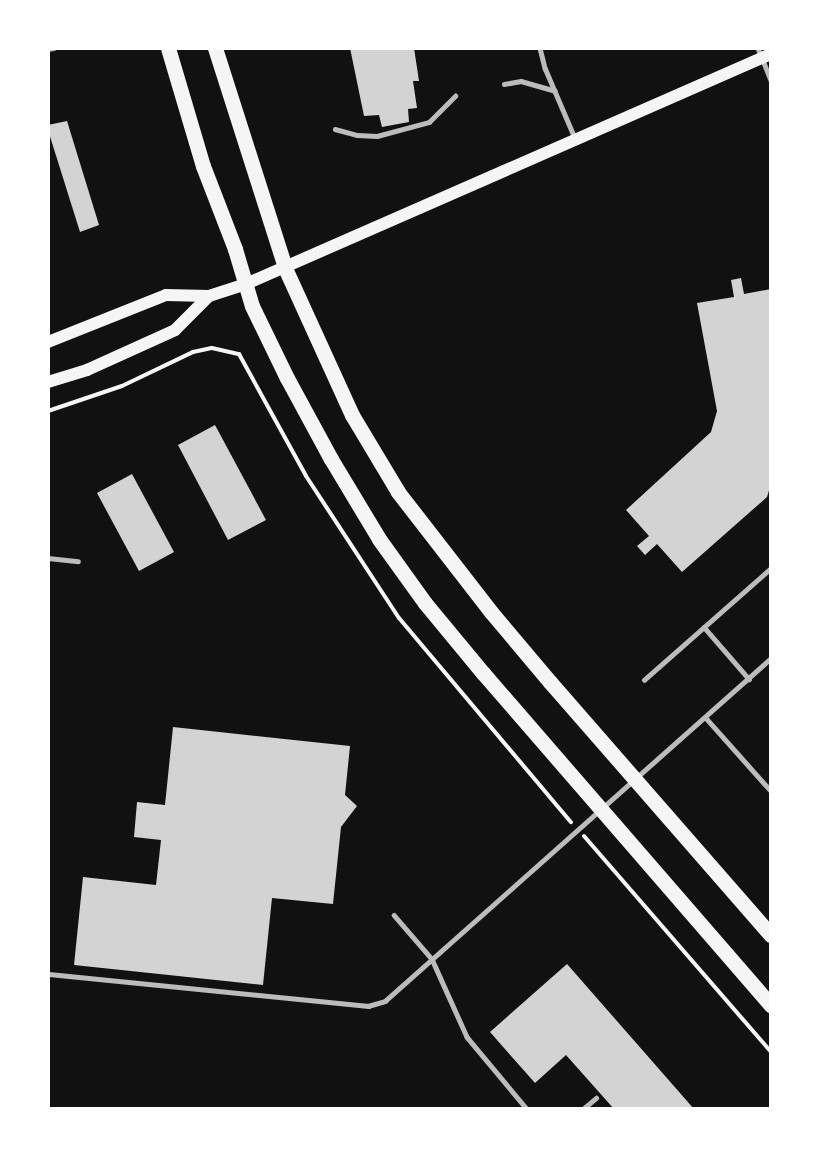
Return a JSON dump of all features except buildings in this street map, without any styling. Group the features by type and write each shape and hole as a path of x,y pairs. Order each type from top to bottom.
{"main road":[{"path":"168,48 203,166 252,306 287,378 331,459 379,539 425,603 483,673 771,1006"},
{"path":"215,48 285,268 352,416 398,492 491,612 771,935"},
{"path":"48,342 166,295 209,296 246,284 764,53"},
{"path":"48,382 87,370 175,330 209,296"}],"street":[{"path":"48,49 54,48"}],"lane":[{"path":"540,48 574,138"},
{"path":"764,53 771,80"},
{"path":"504,84 521,81 555,91"},
{"path":"335,129 357,135 376,136 429,122 455,96"},
{"path":"48,558 78,561"},
{"path":"644,680 771,568"},
{"path":"704,627 748,679"},
{"path":"49,974 368,1006 385,1001 771,658"},
{"path":"706,718 771,791"},
{"path":"394,915 432,959 467,1037 527,1109"},
{"path":"583,1109 596,1098"}],"path":[{"path":"48,411 122,386 194,352 212,348 239,354 306,476 399,618 771,1052"}]}
